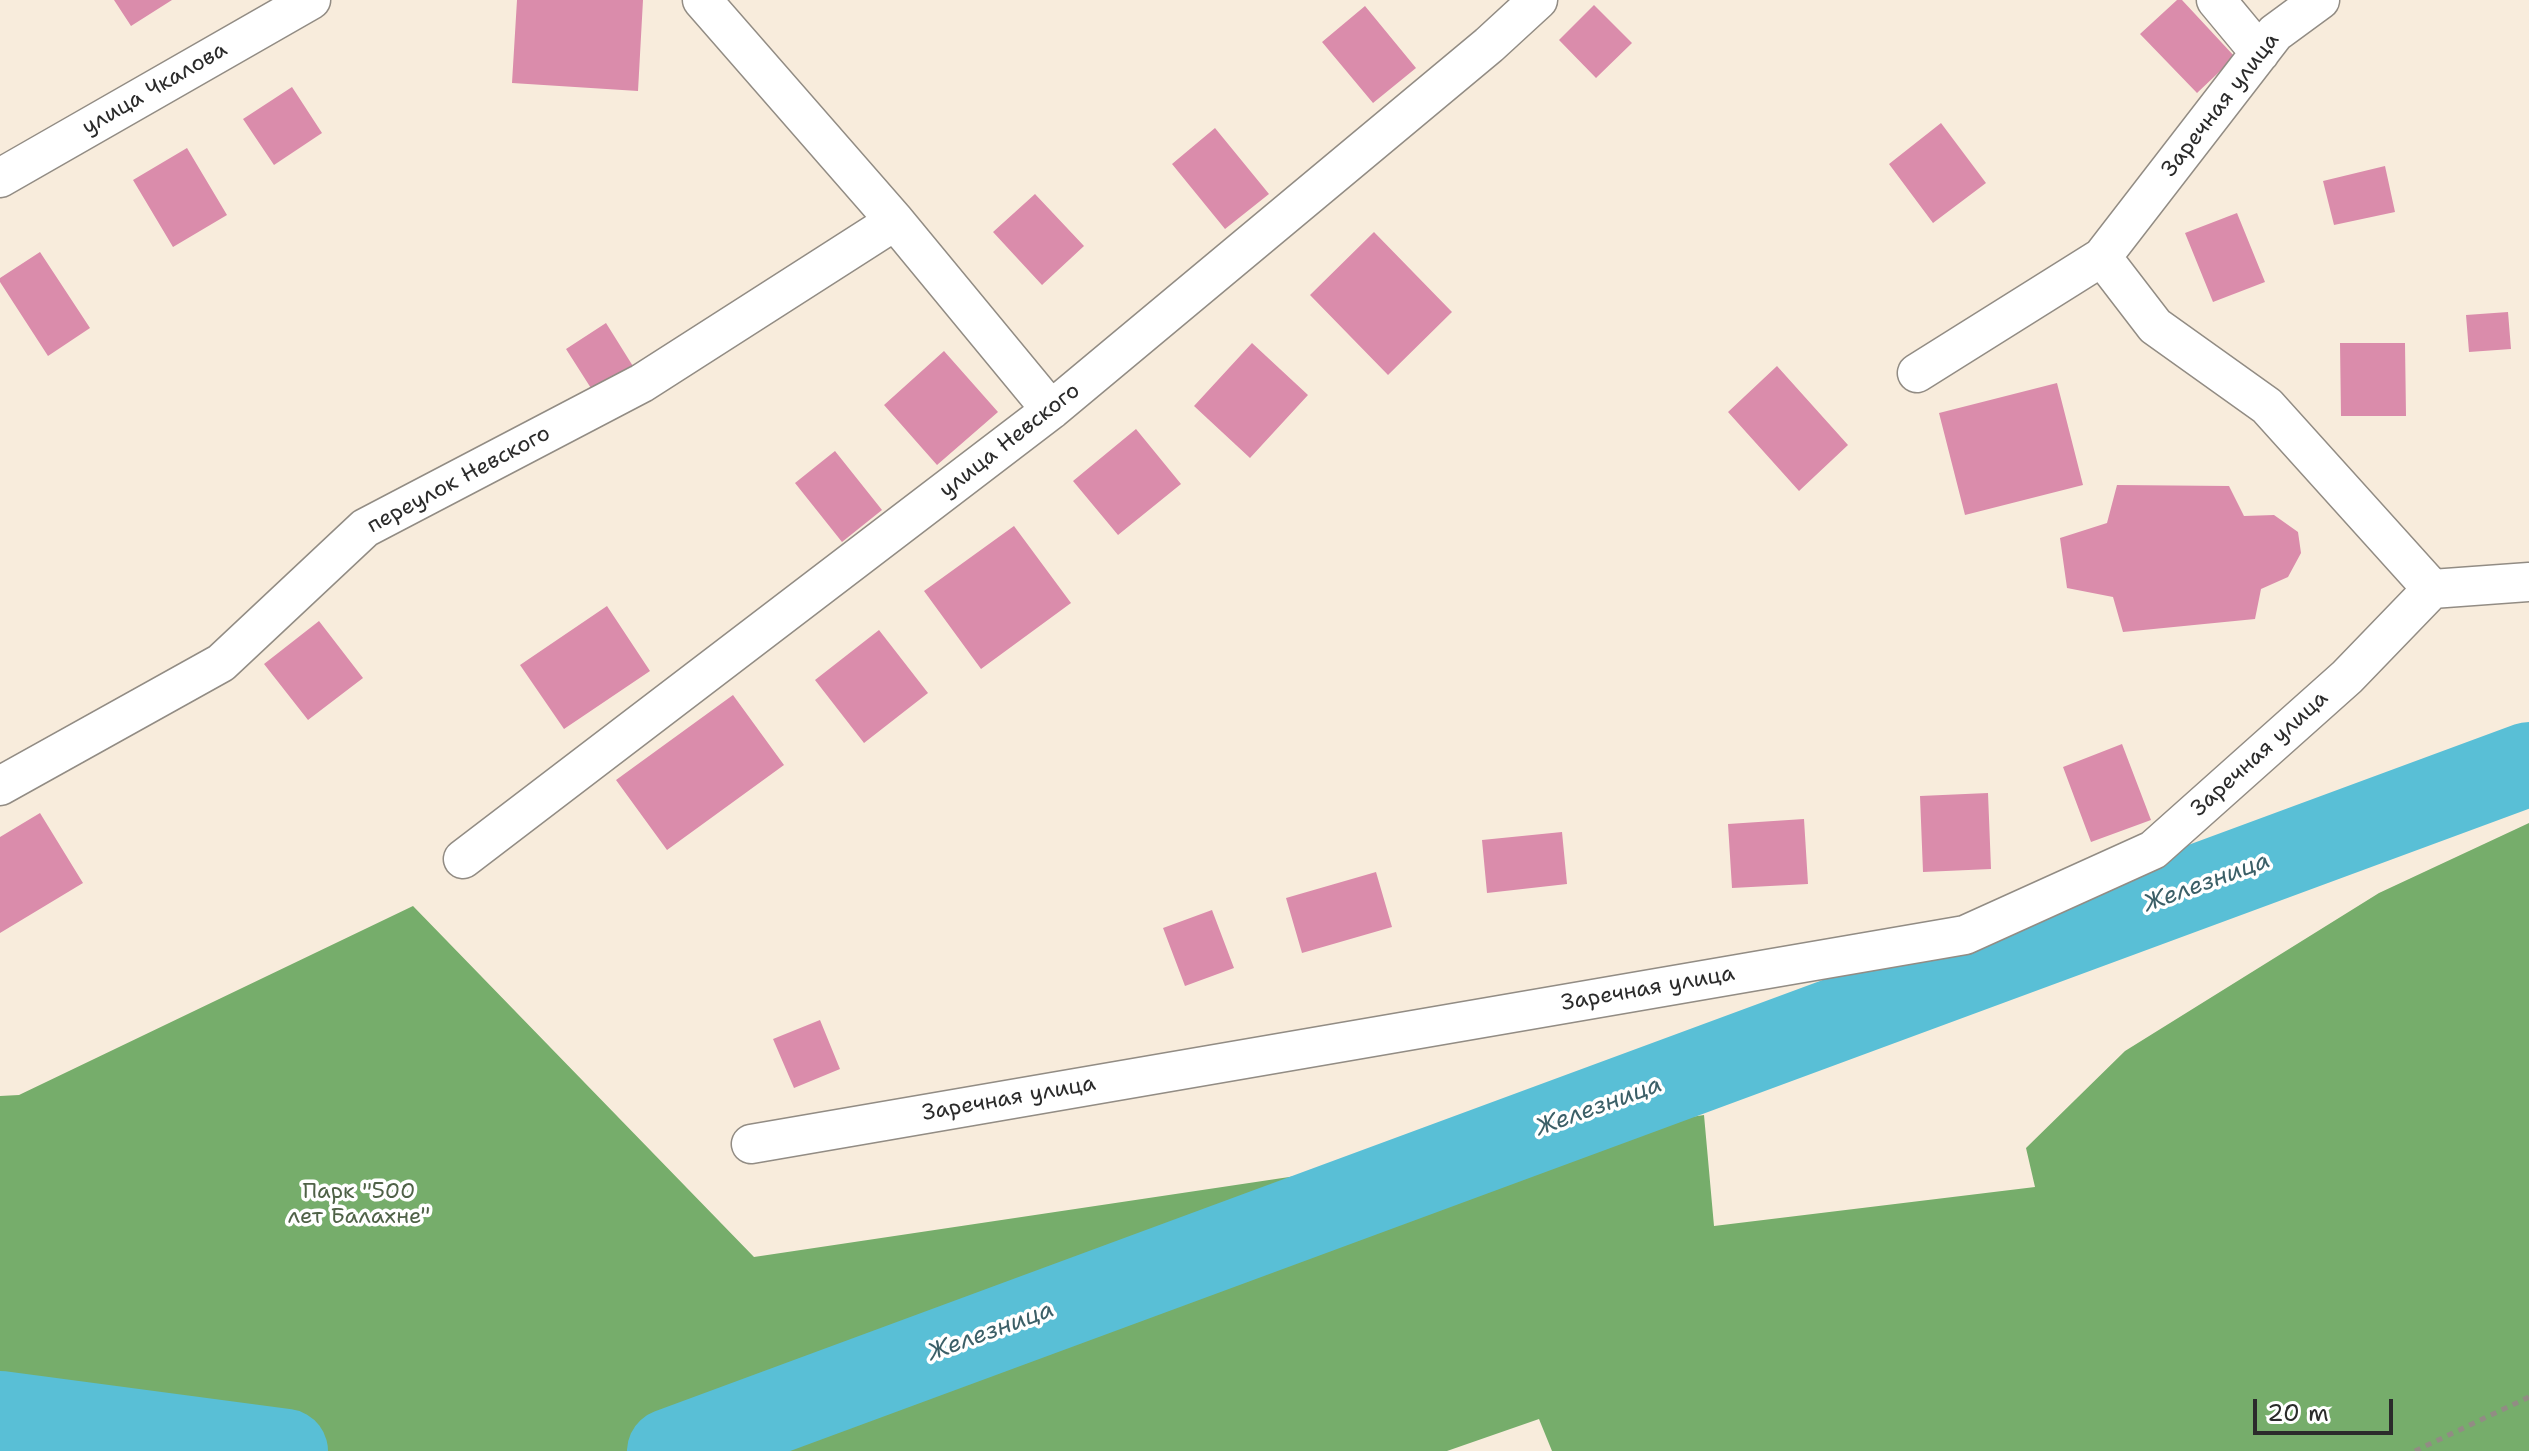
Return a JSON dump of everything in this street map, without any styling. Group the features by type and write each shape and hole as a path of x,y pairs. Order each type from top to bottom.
{"street":[{"name":"улица Чкалова","path":"0,178 311,0"},
{"path":"702,0 895,221 1051,410"},
{"name":"улица Невского","path":"463,859 1051,410 1489,45 1538,0"},
{"path":"2216,0 2260,53"},
{"name":"Заречная улица","path":"1917,373 2102,257 2275,33 2320,0"},
{"name":"переулок Невского","path":"0,786 221,663 365,528 642,383 895,221"},
{"path":"2102,257 2155,326 2267,406 2432,589 2529,582"},
{"name":"Заречная улица","path":"751,1144 1965,935 2153,850 2347,677 2432,589"}],"path":[{"path":"2415,1451 2529,1397"}],"green space":[{"name":"Парк \"500 лет Балахне\"","path":"2529,823 2529,1451 1552,1451 1539,1419 1447,1451 0,1451 0,1096 19,1095 413,906 754,1257 1704,1115 1714,1226 2035,1187 2026,1148 2125,1051 2379,893"}],"building":[{"path":"114,0 172,0 131,26"},
{"path":"517,0 643,0 638,91 512,83"},
{"path":"2177,0 2182,0 2235,57 2197,93 2140,34"},
{"path":"1594,5 1632,43 1596,78 1559,40"},
{"path":"1365,6 1416,68 1373,103 1322,42"},
{"path":"292,87 322,133 274,165 243,119"},
{"path":"1941,123 1986,183 1933,223 1889,164"},
{"path":"1215,128 1269,194 1225,229 1172,164"},
{"path":"187,148 227,215 173,247 133,180"},
{"path":"2385,166 2395,212 2334,225 2323,181"},
{"path":"1035,194 1084,246 1042,285 993,232"},
{"path":"2237,213 2265,282 2213,302 2185,233"},
{"path":"1374,232 1452,312 1388,375 1310,295"},
{"path":"40,252 90,328 48,356 0,282 0,278"},
{"path":"2508,312 2511,349 2469,352 2466,315"},
{"path":"606,323 636,371 596,396 566,349"},
{"path":"1252,343 1308,395 1250,458 1194,406"},
{"path":"2340,343 2405,343 2406,416 2341,416"},
{"path":"944,351 998,412 937,465 884,405"},
{"path":"1777,366 1848,445 1799,491 1728,412"},
{"path":"2057,383 2083,485 1965,515 1939,413"},
{"path":"1136,429 1181,484 1118,535 1073,481"},
{"path":"835,451 882,510 842,542 795,483"},
{"path":"2117,485 2229,486 2244,516 2274,515 2298,532 2301,553 2288,577 2261,589 2255,619 2123,632 2113,597 2067,588 2060,538 2107,523"},
{"path":"1014,526 1071,603 981,669 924,591"},
{"path":"607,606 650,671 564,729 520,665"},
{"path":"319,621 363,678 308,720 264,664"},
{"path":"879,630 928,693 864,743 815,680"},
{"path":"733,695 784,765 667,850 616,780"},
{"path":"2122,744 2151,820 2091,842 2063,767"},
{"path":"1988,793 1991,869 1923,872 1920,796"},
{"path":"40,813 83,883 0,933 0,837"},
{"path":"1804,819 1808,884 1732,888 1728,824"},
{"path":"1562,832 1567,884 1487,893 1482,840"},
{"path":"1376,872 1392,927 1302,953 1286,898"},
{"path":"1212,910 1234,968 1185,986 1163,928"},
{"path":"820,1020 840,1069 794,1088 773,1039"}],"waterway":[{"name":"Железница","path":"669,1451 2529,764"},
{"name":"Железница","path":"0,1413 286,1451"}]}
